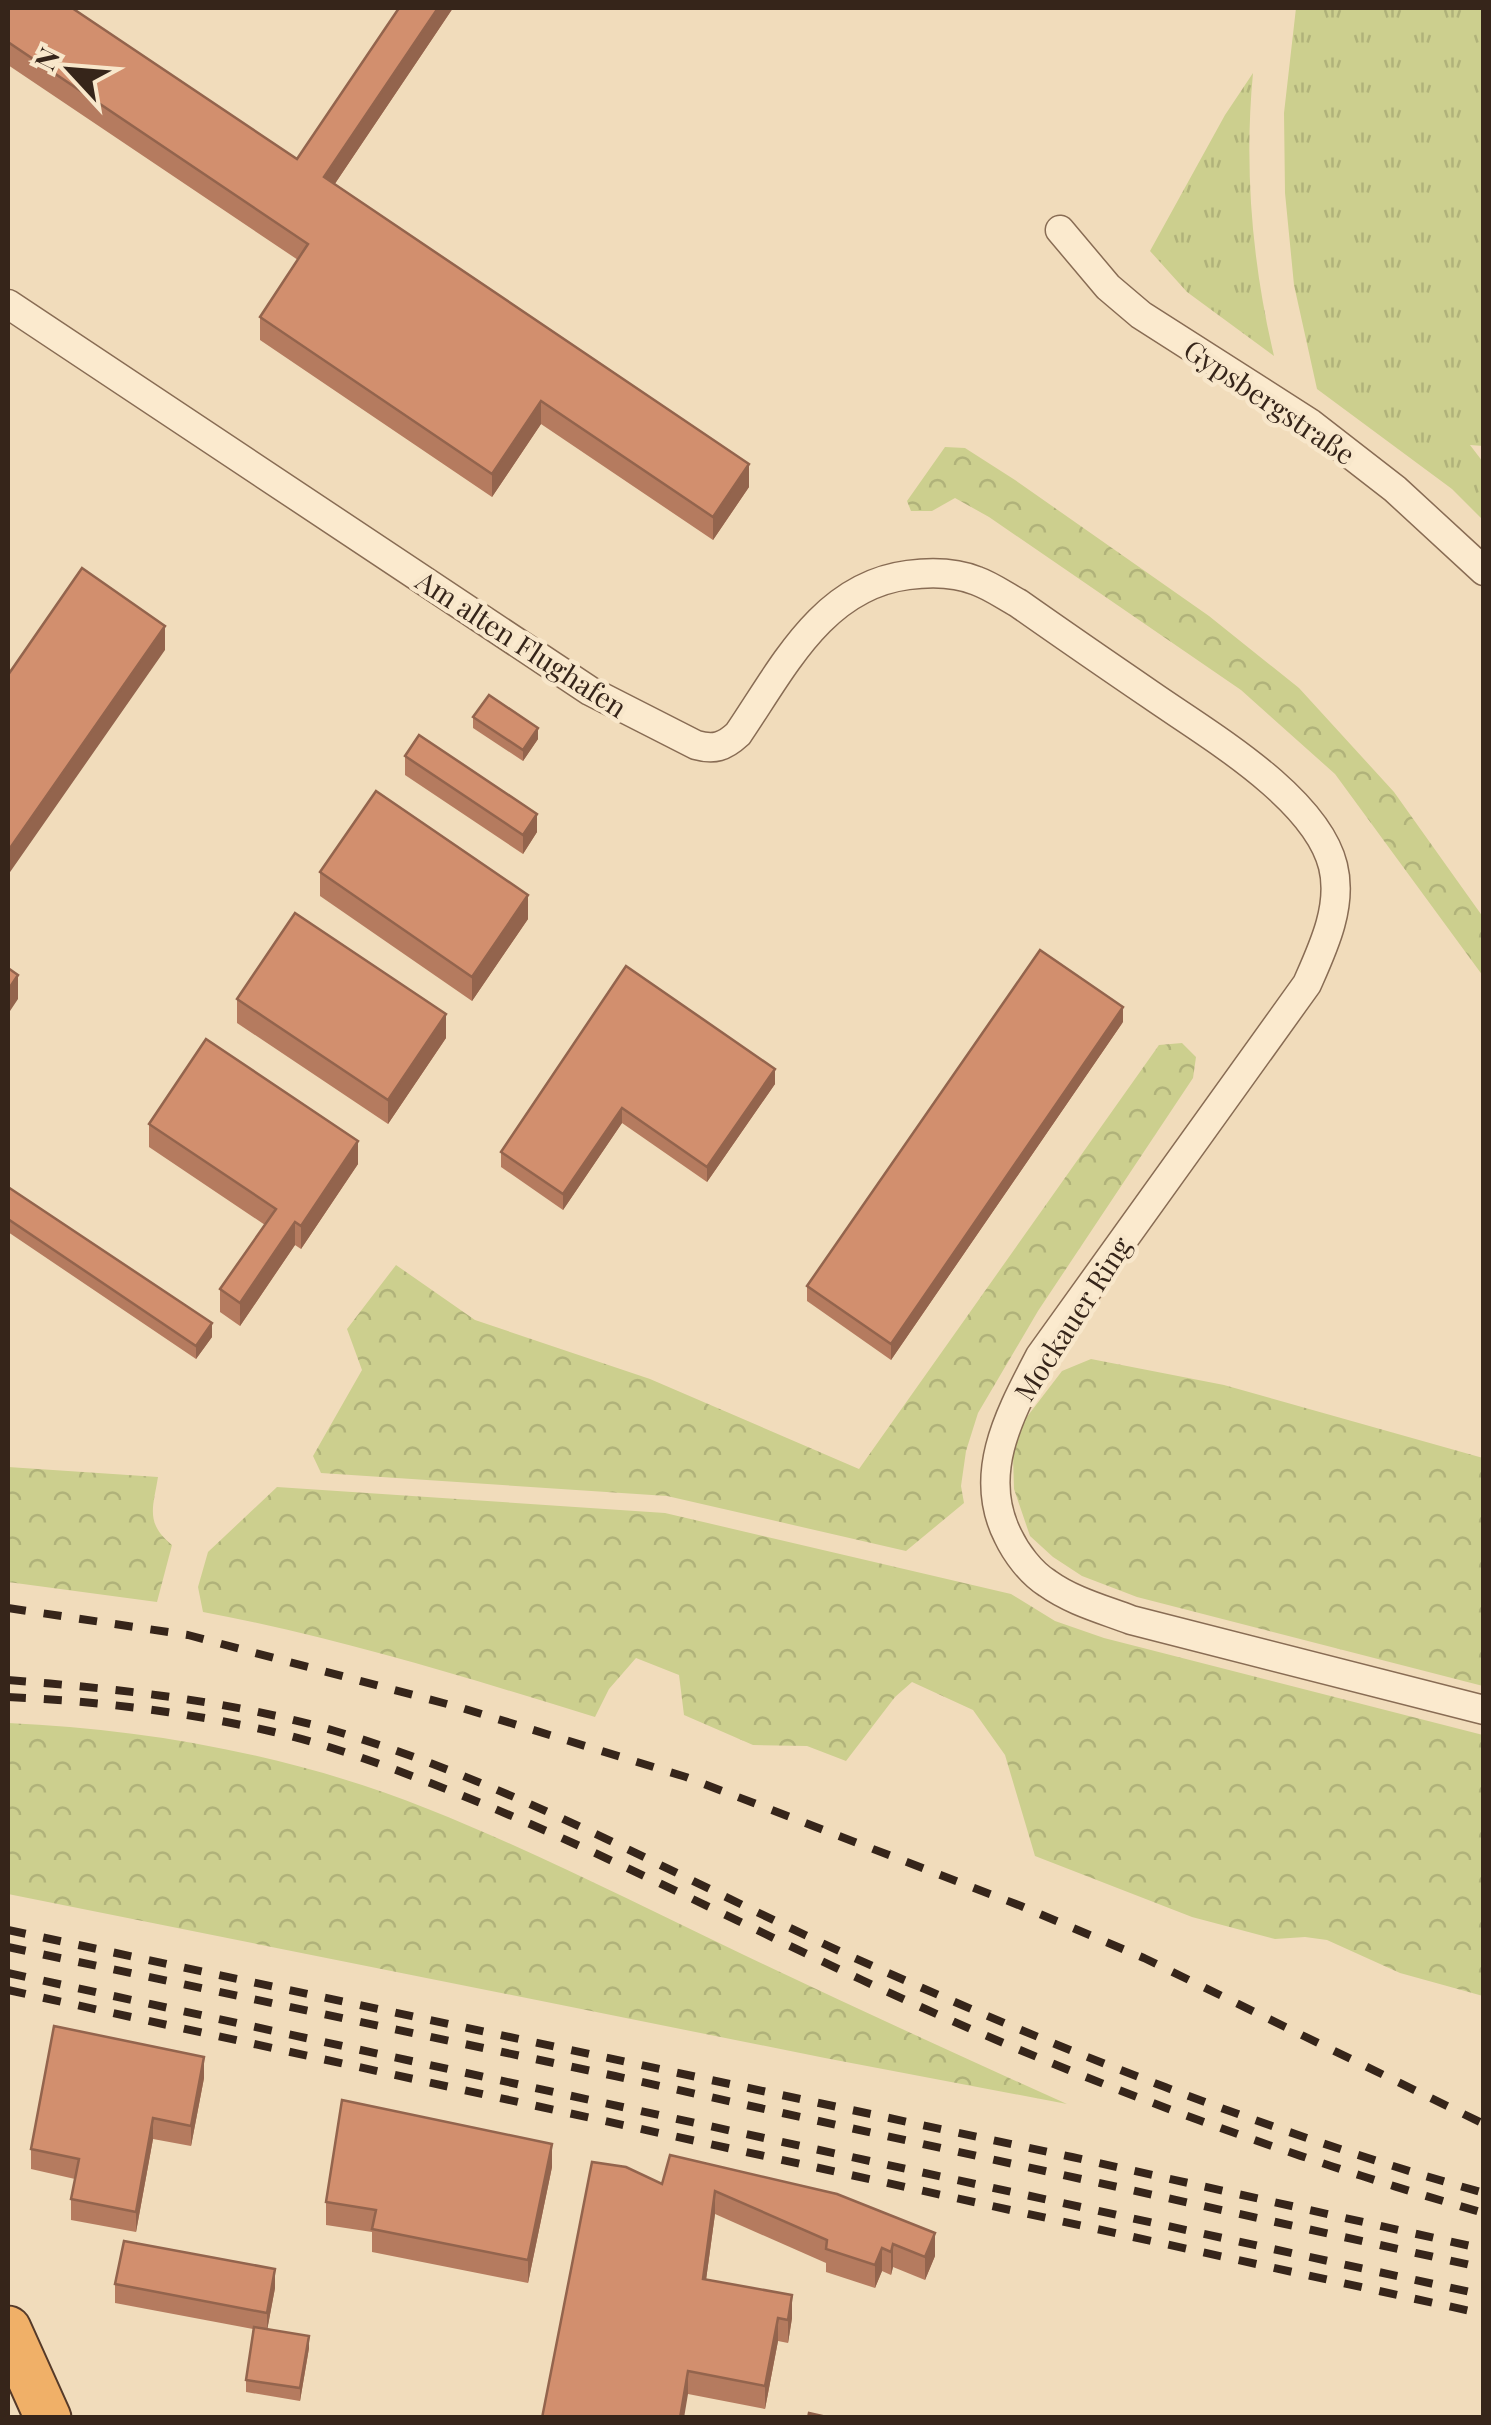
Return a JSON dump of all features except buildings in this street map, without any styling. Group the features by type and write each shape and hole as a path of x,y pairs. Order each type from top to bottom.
{"highway":[{"path":"8,2329 48,2418"}],"street":[{"name":"Gypsbergstraße","path":"1060,230 1108,287 1141,315 1310,423 1395,489 1484,571"},
{"name":"Am alten Flughafen","path":"8,304 590,691 696,745 710,748 726,744 738,734 828,609 861,588 892,577 935,572 976,580 1018,603 1254,767 1319,834 1334,867 1329,936 1307,984 1266,1040"},
{"name":"Mockauer Ring","path":"1266,1040 1040,1356 1011,1412 996,1456 994,1498 1001,1522 1014,1549 1043,1581 1074,1599 1131,1620 1484,1710"}],"green space":[{"path":"1296,8 1483,8 1484,446 1470,445 1483,462 1483,520 1452,489 1317,389 1294,285 1285,193 1284,113"},
{"path":"1253,73 1249,144 1252,215 1260,286 1274,356 1187,292 1150,251 1225,115"},
{"path":"945,447 965,448 1015,480 1209,616 1299,688 1394,792 1483,917 1483,976 1335,774 1241,690 989,517 955,498 932,511 911,511 907,501"},
{"path":"1182,1043 1196,1057 1193,1078 1038,1311 978,1413 966,1451 961,1486 964,1503 906,1551 667,1496 321,1473 313,1456 362,1370 347,1329 396,1265 475,1320 650,1379 859,1469 1159,1045"},
{"path":"1091,1359 1224,1385 1483,1458 1483,1686 1137,1597 1082,1576 1053,1557 1030,1536 1014,1489 1013,1456 1023,1422 1062,1371"},
{"path":"8,1467 158,1477 154,1522 172,1545 157,1602 8,1582"},
{"path":"277,1487 665,1513 1011,1594 1055,1621 1104,1638 1483,1735 1483,1996 1400,1973 1327,1940 1275,1939 1192,1917 1035,1856 1005,1755 973,1710 912,1682 895,1697 846,1761 807,1746 753,1745 684,1715 679,1675 636,1658 609,1689 595,1717 351,1646 203,1612 198,1587 208,1552"},
{"path":"8,1723 115,1732 221,1748 378,1790 548,1861 1067,2104 8,1894"}],"railway":[{"path":"8,1608 188,1635 462,1708 686,1777 1021,1906 1144,1958 1484,2124"},
{"path":"8,1680 214,1704 295,1720 405,1754 542,1810 877,1968 1026,2032 1252,2119 1484,2193"},
{"path":"8,1697 175,1713 298,1738 369,1760 563,1838 862,1980 1091,2079 1325,2164 1484,2213"},
{"path":"8,1930 1484,2249"},
{"path":"8,1947 1484,2268"},
{"path":"8,1973 1484,2295"},
{"path":"8,1990 1484,2314"}]}
